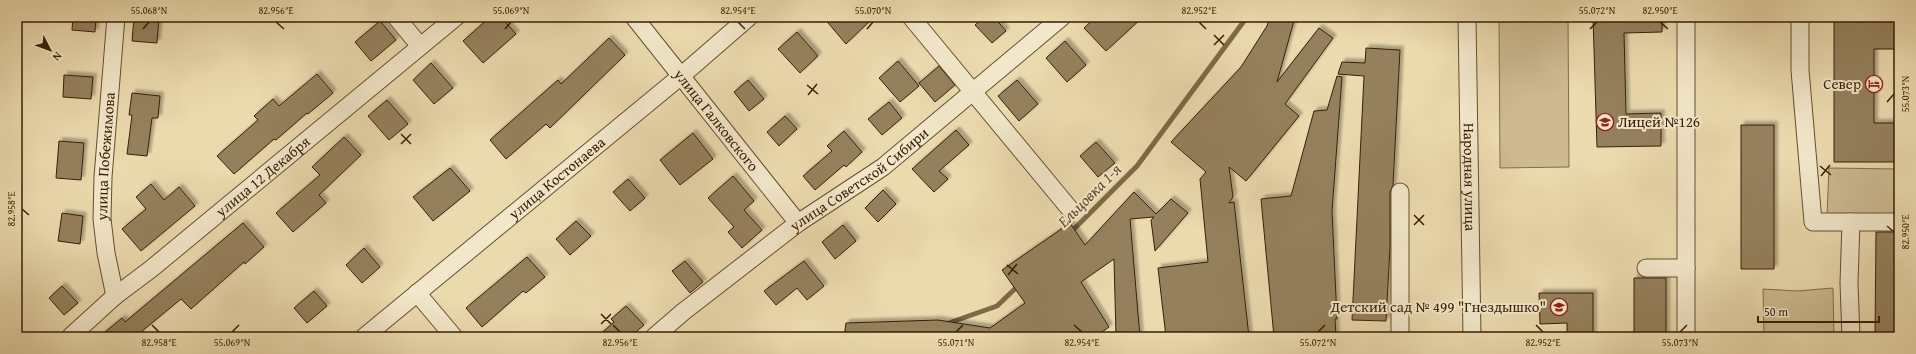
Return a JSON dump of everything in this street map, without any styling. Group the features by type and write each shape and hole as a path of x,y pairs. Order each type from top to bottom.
{"street":[{"name":"улица Побежимова","path":"115,296 106,254 102,219 103,177 116,17"},
{"path":"396,17 420,46"},
{"name":"улица 12 Декабря","path":"70,337 115,296 151,269 456,17"},
{"name":"улица Галковского","path":"634,17 798,223"},
{"name":"улица Костонаева","path":"364,337 681,76 749,17"},
{"path":"911,17 1069,208"},
{"name":"улица Советской Сибири","path":"654,337 683,312 798,223 883,167 1062,17"},
{"name":"Народная улица","path":"1467,17 1472,337"},
{"path":"1686,17 1686,337"},
{"path":"1800,17 1800,70 1813,222 1899,222"},
{"path":"1400,192 1400,337"},
{"path":"1851,222 1849,283 1851,337"},
{"path":"1646,268 1686,268"},
{"path":"417,293 454,337"}],"shaded area":[{"path":"1499,17 1568,17 1569,167 1500,168"},
{"path":"1829,168 1899,169 1899,215 1827,215"},
{"path":"1833,288 1834,337 1764,337 1763,289 1797,291"}],"building":[{"path":"73,17 96,17 95,32 72,30"},
{"path":"134,17 159,17 157,43 132,41"},
{"path":"490,17 501,17 516,34 483,63 463,41"},
{"path":"823,17 874,17 846,44"},
{"path":"984,17 994,17 1006,31 992,43 975,25"},
{"path":"1096,17 1143,17 1106,51 1084,28"},
{"path":"1270,17 1295,17 1277,82 1319,28 1333,38 1285,104 1299,116 1246,181 1229,167 1233,197 1229,203 1234,202 1249,337 1166,337 1158,268 1208,262 1200,179 1206,172 1171,142 1241,67 1267,26"},
{"path":"1593,17 1662,17 1662,32 1624,33 1626,114 1661,113 1661,146 1597,147"},
{"path":"1834,17 1899,17 1899,49 1874,49 1874,123 1899,123 1899,162 1834,162"},
{"path":"380,21 396,40 371,61 355,42"},
{"path":"797,32 818,56 800,73 778,49"},
{"path":"609,38 625,55 550,128 546,124 506,159 490,140 558,80 561,84"},
{"path":"1065,41 1086,65 1067,82 1046,58"},
{"path":"1366,48 1400,50 1393,185 1390,192 1390,247 1386,321 1352,320 1364,76 1338,74 1342,62 1365,63"},
{"path":"898,61 919,86 900,102 879,78"},
{"path":"431,63 453,88 434,104 413,80"},
{"path":"939,66 955,85 935,102 919,83"},
{"path":"317,74 333,93 276,140 274,139 234,174 217,156 258,120 254,116 273,99 279,106"},
{"path":"64,75 93,77 91,99 63,97"},
{"path":"1337,76 1342,77 1332,211 1337,319 1335,319 1336,337 1274,337 1261,199 1291,196 1314,111 1327,110"},
{"path":"748,80 764,99 749,111 734,92"},
{"path":"1017,80 1038,104 1019,121 998,96"},
{"path":"132,93 160,96 158,118 152,118 147,156 127,154 132,115 129,115"},
{"path":"387,100 408,124 389,140 368,116"},
{"path":"889,102 902,118 882,135 868,119"},
{"path":"785,116 797,129 779,146 767,132"},
{"path":"1741,125 1774,125 1774,269 1741,269"},
{"path":"956,130 969,145 939,171 948,179 934,192 912,169"},
{"path":"844,131 862,152 846,167 844,165 815,190 803,176 832,151 827,146"},
{"path":"693,133 713,159 680,185 660,160"},
{"path":"344,137 361,155 319,195 326,203 293,232 276,213 320,175 312,167"},
{"path":"59,141 84,143 81,180 56,178"},
{"path":"1096,142 1115,163 1098,177 1080,156"},
{"path":"450,168 470,191 433,221 413,197"},
{"path":"733,176 754,201 744,210 762,230 742,248 728,232 734,227 708,198"},
{"path":"628,179 645,198 630,211 613,192"},
{"path":"151,184 164,200 179,187 195,206 141,251 122,229 146,209 136,197"},
{"path":"883,190 896,204 878,222 865,208"},
{"path":"1134,192 1156,214 1171,199 1188,213 1155,251 1151,220 1154,217 1130,219 1140,337 1116,337 1114,259 1081,282 1109,327 1095,337 844,337 846,323 938,320 990,328 1025,303 1002,270 1070,223 1085,245"},
{"path":"62,213 83,216 80,244 58,241"},
{"path":"576,221 591,236 570,255 556,239"},
{"path":"243,223 264,247 245,264 244,262 191,309 181,299 135,337 99,337 122,318 125,322"},
{"path":"843,225 856,241 835,259 822,242"},
{"path":"1876,232 1899,232 1899,337 1875,337"},
{"path":"364,248 380,267 362,283 346,265"},
{"path":"527,257 545,277 526,293 523,291 482,327 466,308"},
{"path":"685,261 703,282 690,293 672,271"},
{"path":"804,261 824,286 807,300 797,288 776,305 764,291"},
{"path":"1634,278 1666,278 1666,337 1634,337"},
{"path":"62,286 78,303 64,315 49,298"},
{"path":"314,291 327,306 307,323 294,308"},
{"path":"1539,293 1593,293 1593,337 1567,337 1567,323 1540,324"},
{"path":"626,306 644,325 630,337 597,337 614,322 611,319"}],"waterway":[{"name":"Ельцовка 1-я","path":"1070,233 1137,166 1247,17"},
{"name":"Ельцовка 1-я","path":"946,324 997,306 1020,284"}],"place":[{"name":"Север","path":"1874,84"},
{"name":"Лицей №126","path":"1605,122"},
{"name":"Детский сад № 499 \"Гнездышко\"","path":"1559,307"}]}
